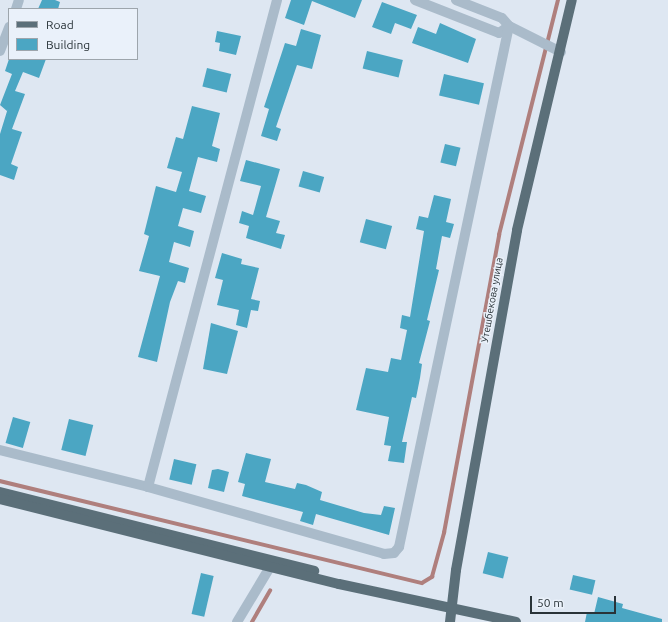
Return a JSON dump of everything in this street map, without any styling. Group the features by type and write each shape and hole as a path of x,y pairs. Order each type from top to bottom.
{"main road":[{"name":"Утешбекова улица","path":"450,622 451,607 517,230 561,52 572,0"},
{"path":"0,492 256,555 410,598"},
{"path":"0,499 270,567 516,622"}],"street":[{"path":"148,487 277,0"},
{"path":"415,0 499,33 509,26"},
{"path":"456,0 502,18 509,26 561,52"},
{"path":"0,450 148,487 384,554 394,553 400,547 509,26"},
{"path":"0,51 8,30"},
{"path":"237,622 270,567"}],"building":[{"path":"42,0 55,0 60,2 58,8 38,8"},
{"path":"291,0 362,0 355,18 312,1 304,25 285,18"},
{"path":"382,2 417,15 411,29 395,23 391,34 372,27"},
{"path":"440,23 476,39 468,63 412,43 418,27 436,34"},
{"path":"301,29 321,35 312,69 297,65 276,127 281,129 277,141 261,136 269,109 264,107 285,43 296,46"},
{"path":"217,31 241,36 236,55 219,51 220,43 215,42"},
{"path":"367,51 403,60 399,77 363,68"},
{"path":"9,60 46,60 39,78 23,72 15,91 25,94 12,129 22,132 11,164 18,167 14,180 0,175 0,134 8,108 7,111 0,105 12,74 5,71"},
{"path":"207,68 231,74 227,92 202,86"},
{"path":"444,74 484,83 479,105 439,95"},
{"path":"192,106 220,113 212,146 220,149 217,162 198,157 189,191 206,196 201,213 183,208 178,226 194,231 190,247 174,242 169,262 189,268 185,283 178,281 170,302 157,362 138,357 160,276 139,271 149,236 144,234 156,186 176,192 182,172 167,168 176,137 183,139"},
{"path":"445,144 461,148 456,166 440,162"},
{"path":"246,160 280,169 266,217 280,221 276,233 285,235 281,249 246,238 249,226 239,223 242,211 253,215 261,186 240,181"},
{"path":"303,171 324,177 320,192 299,186"},
{"path":"434,195 451,199 446,222 454,224 450,238 442,236 436,269 439,270 427,320 430,321 419,363 422,364 420,378 416,398 412,397 402,442 407,442 404,463 388,461 391,446 384,445 389,417 356,410 366,368 388,372 391,358 401,360 407,330 400,328 402,315 410,317 424,231 416,229 419,216 428,218"},
{"path":"366,219 392,226 386,249 360,242"},
{"path":"222,253 242,259 241,264 259,268 251,299 260,301 258,311 251,310 247,328 236,325 239,310 217,305 223,280 215,278"},
{"path":"211,323 238,331 227,374 203,369"},
{"path":"13,417 30,422 23,448 6,443"},
{"path":"69,419 93,425 86,456 61,450"},
{"path":"246,453 271,459 265,482 295,489 297,483 306,485 322,492 320,500 364,513 381,515 384,506 395,508 389,535 316,514 313,525 300,521 303,512 242,496 245,484 238,482"},
{"path":"174,459 196,464 192,485 169,479"},
{"path":"218,469 229,472 224,492 208,488 212,470"},
{"path":"488,552 508,557 503,578 483,573"},
{"path":"201,573 214,576 204,617 192,614"},
{"path":"573,575 595,580 592,595 570,590"},
{"path":"598,597 623,604 622,608 662,619 662,622 585,622 587,612 594,614"}],"waterway":[{"path":"0,481 422,583 432,577 444,533 499,235 558,0"},
{"path":"252,622 270,591"}]}
